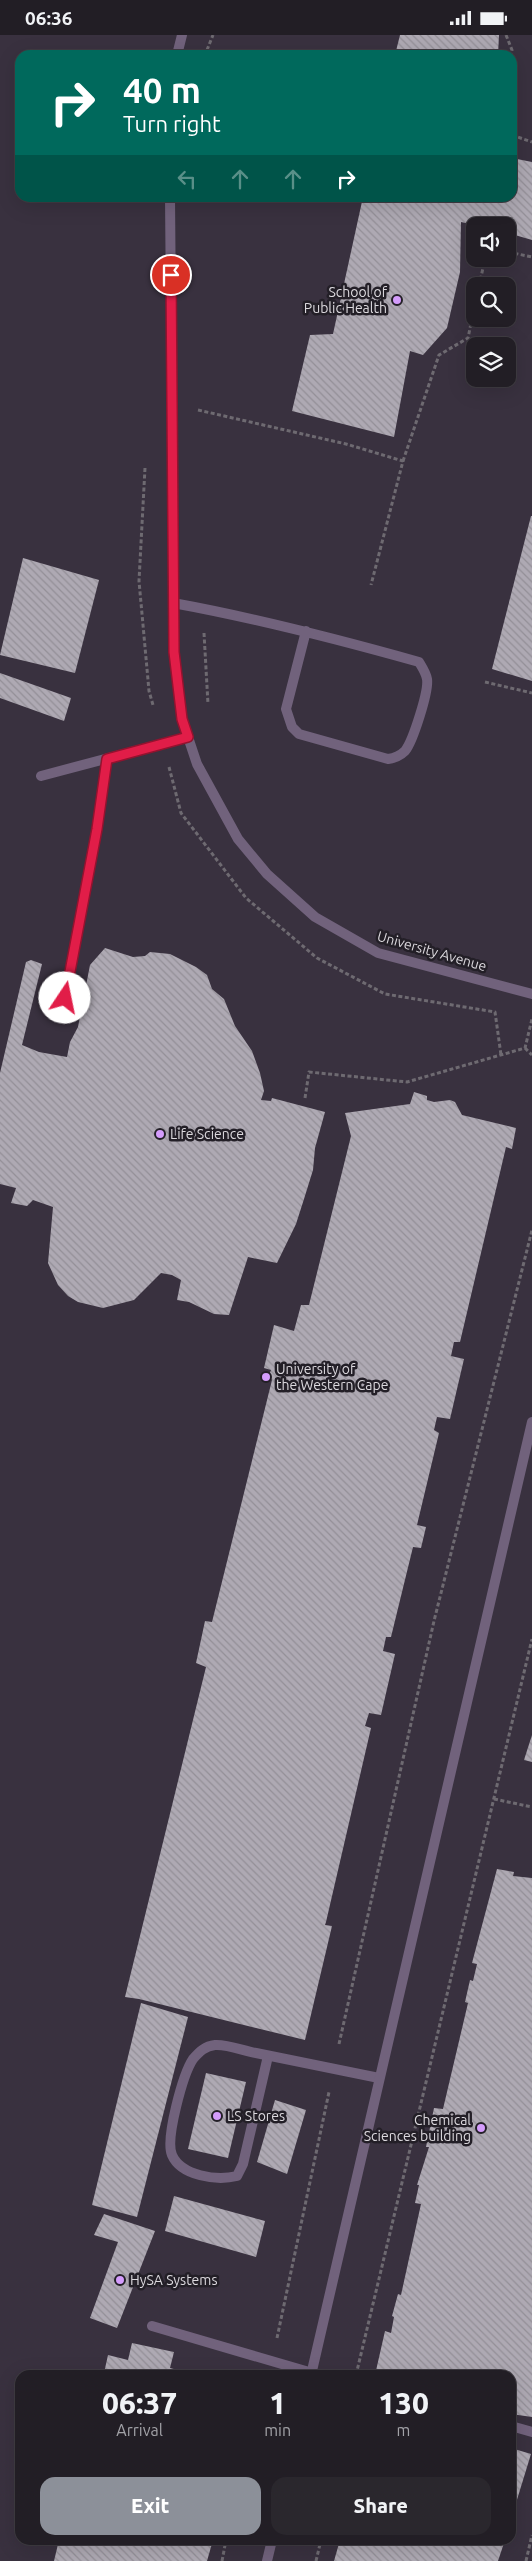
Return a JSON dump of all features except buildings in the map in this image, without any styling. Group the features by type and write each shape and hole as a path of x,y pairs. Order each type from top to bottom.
{"lane":[{"path":"178,50 182,35"},
{"name":"University Avenue","path":"170,202 174,652 182,719 196,764 238,839 267,875 316,917 378,953 532,994"},
{"path":"173,603 255,618 306,631 419,662 428,680 409,744 404,752 396,758 388,759 299,735 292,727 286,709 306,631"},
{"path":"41,776 188,737"},
{"path":"65,998 97,829 107,759"},
{"path":"315,2370 379,2078 532,1421"},
{"path":"268,2056 242,2163 237,2176 225,2179 196,2174 181,2166 172,2155 170,2141 184,2078 192,2061 202,2049 215,2045 379,2078"},
{"path":"152,2327 301,2370"},
{"path":"516,2427 532,2431"},
{"path":"267,2561 271,2545"}],"path":[{"path":"207,50 213,35"},
{"path":"506,35 512,50"},
{"path":"517,136 532,141"},
{"path":"516,254 532,257"},
{"path":"371,585 403,461 439,355 468,338 470,327"},
{"path":"198,410 346,444 403,461"},
{"path":"145,458 139,581 149,691 181,813 246,898 317,958 385,994 495,1012 501,1055"},
{"path":"485,682 532,693"},
{"path":"525,1049 532,1019"},
{"path":"305,1098 309,1072 407,1082 525,1049"},
{"path":"525,1049 532,1055"},
{"path":"271,2361 434,1621 532,1230"},
{"path":"357,2370 532,1639"},
{"path":"494,1799 532,1807"},
{"path":"526,2561 532,2535"},
{"path":"222,2561 225,2545"},
{"path":"316,2561 320,2545"}],"shaded area":[{"name":"University of the Western Cape","path":"0,35 532,35 532,2561 0,2561"}],"place":[{"name":"School of Public Health","path":"397,300"},
{"name":"Life Science","path":"160,1134"},
{"name":"University of the Western Cape","path":"266,1377"},
{"name":"LS Stores","path":"217,2116"},
{"name":"Chemical Sciences building","path":"481,2128"},
{"name":"HySA Systems","path":"120,2280"}],"route":[{"path":"65,998 97,829 107,759 188,737 182,719 174,652 171,275"}]}
